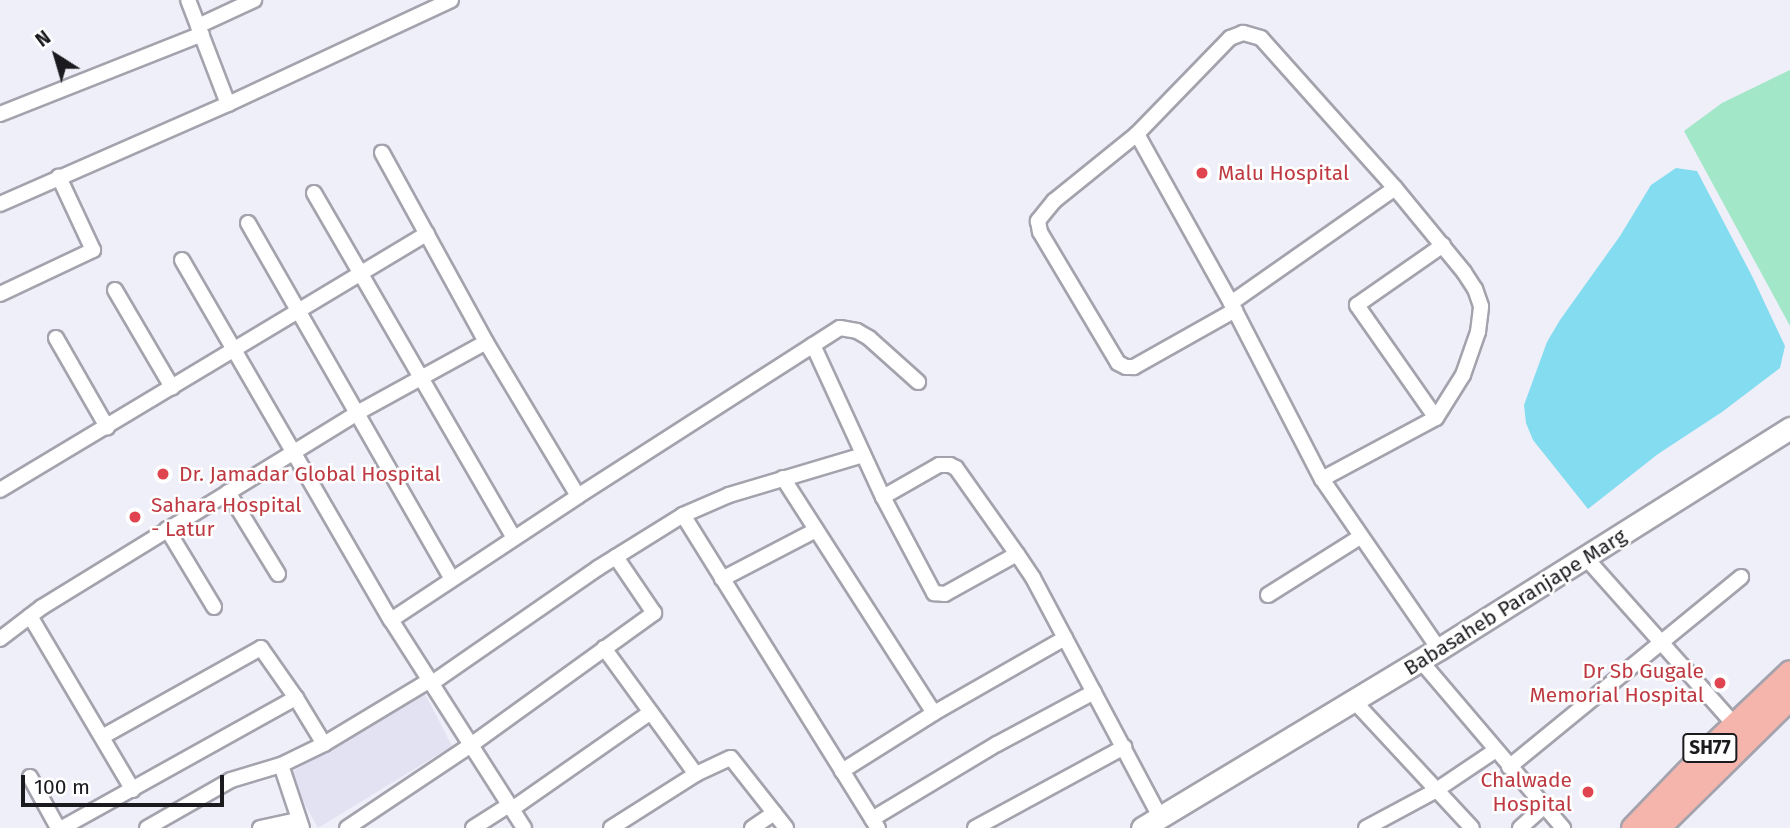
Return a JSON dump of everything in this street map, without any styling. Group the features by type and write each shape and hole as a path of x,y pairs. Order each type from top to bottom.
{"main road":[{"name":"SH77","path":"1633,828 1734,724 1790,672"},
{"name":"SH77","path":"1657,828 1790,697"}],"street":[{"path":"188,0 228,104"},
{"path":"0,114 200,30 254,0"},
{"path":"0,204 228,104 451,0"},
{"path":"1322,479 1436,418 1463,375 1478,331 1481,306 1475,289 1443,245 1395,188 1261,38 1251,33 1243,33 1230,38 1137,134 1054,201 1038,222 1040,232 1118,363 1134,367 1233,307 1395,188"},
{"path":"1137,134 1233,307 1322,479 1439,649"},
{"path":"382,153 486,342 578,496"},
{"path":"0,294 93,250 59,177"},
{"path":"314,193 514,538"},
{"path":"248,223 300,309 452,579"},
{"path":"0,490 427,233"},
{"path":"1436,418 1357,304 1443,245"},
{"path":"181,260 235,348 391,620 524,828"},
{"path":"115,290 172,387"},
{"path":"391,620 840,328 857,331 892,356 918,382"},
{"path":"56,338 107,427"},
{"path":"0,639 30,616 167,529 357,413 486,342"},
{"path":"813,345 883,497 930,588 939,595 1017,554"},
{"name":"Babasaheb Paranjape Marg","path":"1149,825 1587,558 1790,428"},
{"path":"147,828 231,780 281,765 324,744 431,682 615,557 682,515 783,478 863,455"},
{"path":"883,497 939,465 950,464 956,468 1017,554 1124,747 1149,825"},
{"path":"783,478 934,713"},
{"path":"228,492 278,574"},
{"path":"682,515 875,824 997,744 1094,692"},
{"path":"167,529 214,607"},
{"path":"722,579 816,530"},
{"path":"1268,595 1360,537"},
{"path":"347,828 471,745 654,613 615,557"},
{"path":"1587,558 1660,644 1734,724"},
{"path":"1508,767 1741,577"},
{"path":"30,616 133,790"},
{"path":"842,771 934,713 1065,638"},
{"path":"102,737 261,648 324,744"},
{"path":"604,648 696,774"},
{"path":"1420,660 1508,767 1563,828"},
{"path":"30,777 60,828 296,698"},
{"path":"1354,701 1472,828"},
{"path":"473,828 510,807 651,712"},
{"path":"975,828 1124,747"},
{"path":"1366,828 1435,791 1496,750"},
{"path":"611,828 696,774 730,758 786,828"},
{"path":"260,828 300,824 281,765"},
{"path":"1520,828 1543,807"},
{"path":"751,828 774,813"}],"shaded area":[{"path":"424,692 452,746 318,828 288,774"}],"green space":[{"path":"1790,70 1790,326 1684,131 1722,103"}],"water":[{"path":"1676,168 1697,171 1752,276 1785,346 1780,368 1722,412 1658,454 1588,509 1533,440 1526,423 1524,405 1547,342 1560,320 1620,236 1651,185"}],"place":[{"name":"Malu Hospital","path":"1202,173"},
{"name":"Dr. Jamadar Global Hospital","path":"163,474"},
{"name":"Sahara Hospital - Latur","path":"135,517"},
{"name":"Dr Sb Gugale Memorial Hospital","path":"1720,683"},
{"name":"Chalwade Hospital","path":"1588,792"}]}
